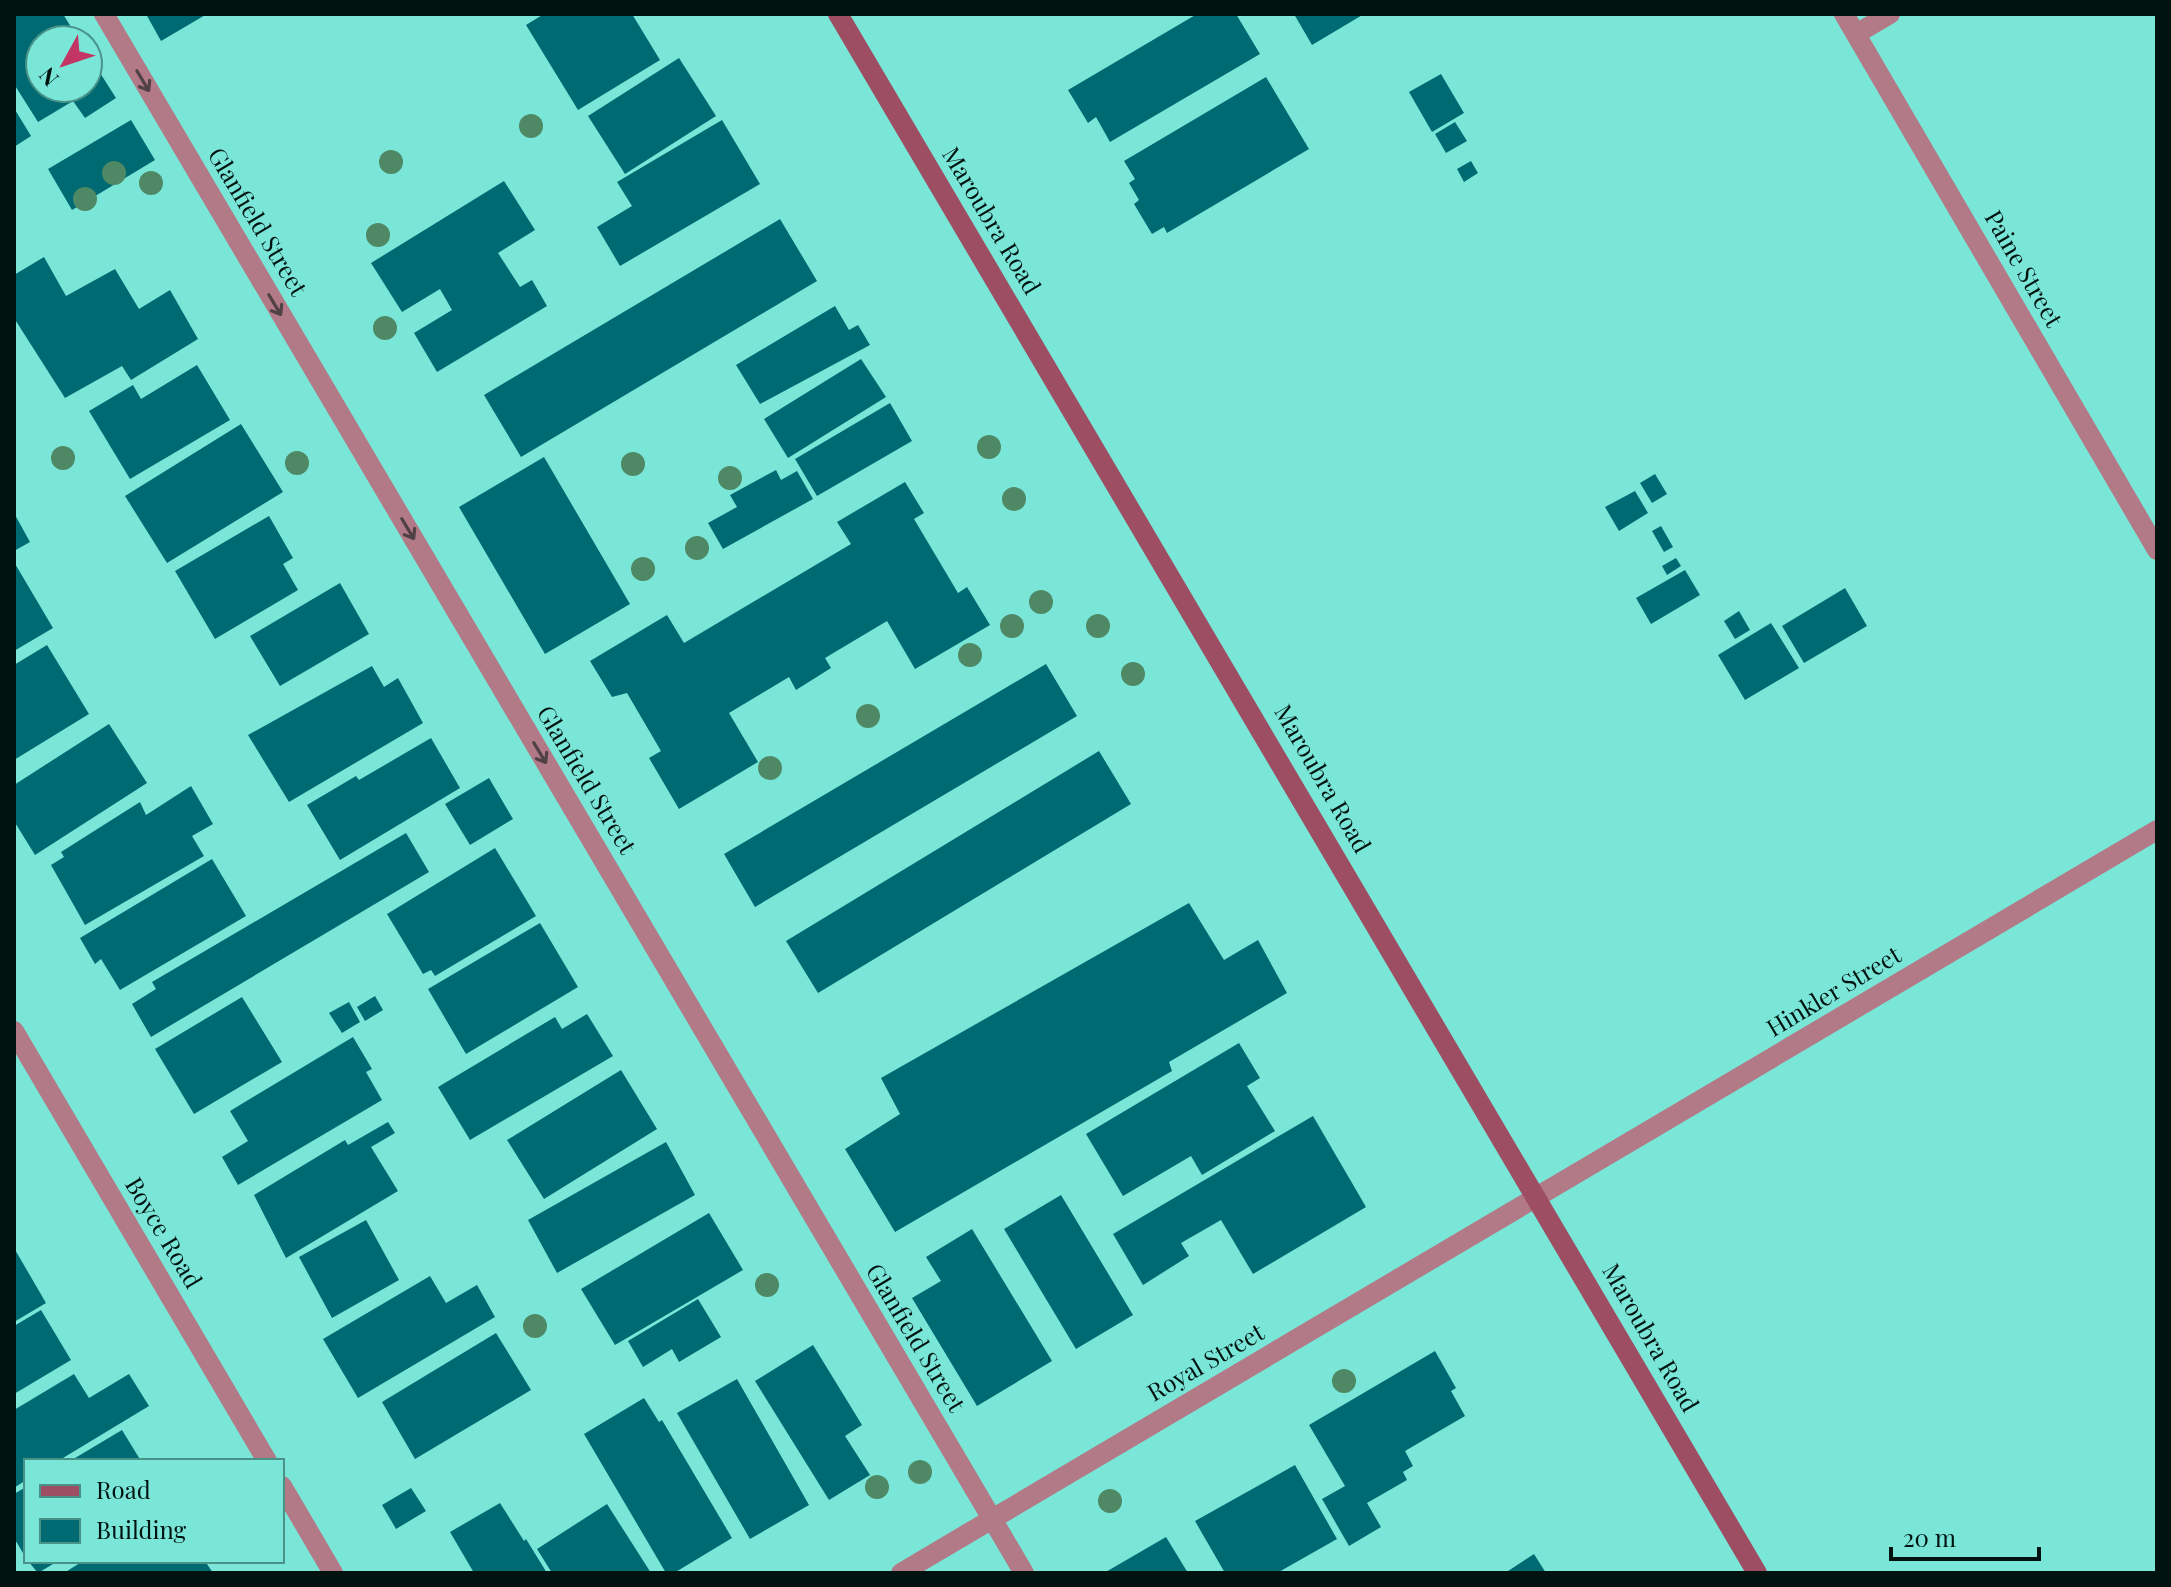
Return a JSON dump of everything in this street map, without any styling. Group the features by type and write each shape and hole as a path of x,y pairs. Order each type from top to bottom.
{"main road":[{"name":"Maroubra Road","path":"838,14 1539,1198 1757,1573"}],"street":[{"name":"Glanfield Street","path":"104,14 1024,1573"},
{"name":"Paine Street","path":"1844,14 2157,550"},
{"path":"1856,34 1890,14"},
{"name":"Hinkler Street","path":"1539,1198 2157,830"},
{"name":"Boyce Road","path":"14,1031 266,1459"},
{"name":"Royal Street","path":"901,1573 1539,1198"},
{"path":"284,1489 333,1573"}],"building":[{"path":"14,14 63,14 69,24 24,24 24,100 14,84"},
{"path":"146,14 207,14 161,41"},
{"path":"544,14 632,14 660,60 578,110 526,25"},
{"path":"1197,14 1236,14 1260,54 1110,142 1096,117 1088,123 1068,90"},
{"path":"1294,14 1364,14 1312,45"},
{"path":"679,58 716,116 625,174 588,116"},
{"path":"1441,74 1464,113 1432,132 1409,92"},
{"path":"1266,77 1309,149 1167,233 1164,227 1152,234 1134,204 1139,200 1129,183 1135,179 1124,161"},
{"path":"104,79 116,98 85,118 75,104 104,104"},
{"path":"27,104 68,104 38,122"},
{"path":"14,108 31,136 14,147"},
{"path":"131,120 155,160 72,210 48,169"},
{"path":"722,120 760,184 620,266 597,227 632,206 617,182"},
{"path":"1455,122 1467,141 1446,153 1435,134"},
{"path":"1471,161 1478,173 1464,182 1457,169"},
{"path":"504,181 535,230 498,253 520,287 532,280 547,306 437,372 414,333 452,310 440,289 402,312 371,263"},
{"path":"780,219 817,281 521,457 484,395"},
{"path":"44,257 66,296 115,269 139,309 170,290 198,339 131,380 122,366 65,398 14,318 14,275"},
{"path":"835,306 849,330 858,325 870,345 760,404 736,365"},
{"path":"861,359 886,397 788,458 764,419"},
{"path":"197,365 230,420 130,479 89,411 133,385 141,399"},
{"path":"890,403 912,441 817,496 795,459"},
{"path":"241,424 283,492 167,563 125,496"},
{"path":"544,457 630,604 545,654 459,507"},
{"path":"776,470 781,480 797,471 813,499 723,549 708,523 737,507 730,495"},
{"path":"1655,474 1667,494 1652,503 1640,483"},
{"path":"905,482 924,513 914,519 958,593 967,587 990,625 915,669 887,621 825,658 831,668 796,690 789,677 729,713 758,762 679,809 649,758 661,751 627,693 612,697 590,661 667,615 684,643 851,544 837,522"},
{"path":"1635,491 1648,513 1619,531 1605,507"},
{"path":"14,513 30,542 14,551"},
{"path":"269,516 293,558 283,564 298,590 215,639 175,571"},
{"path":"1661,526 1673,547 1664,552 1652,531"},
{"path":"1676,558 1681,566 1667,575 1662,566"},
{"path":"14,562 53,628 14,651"},
{"path":"1685,570 1700,595 1651,624 1636,598"},
{"path":"340,583 369,634 280,686 250,636"},
{"path":"1845,588 1867,626 1804,663 1782,626"},
{"path":"1739,611 1750,630 1735,639 1724,621"},
{"path":"1771,623 1799,668 1745,700 1718,655"},
{"path":"47,645 89,714 14,760 14,665"},
{"path":"1046,664 1077,716 755,907 724,854"},
{"path":"372,666 384,687 398,678 423,723 289,802 248,735"},
{"path":"109,724 147,783 35,855 14,821 14,785"},
{"path":"431,738 460,788 340,860 307,805 356,776 359,780"},
{"path":"1099,751 1131,804 818,993 786,941"},
{"path":"489,778 513,819 470,845 445,804"},
{"path":"191,786 213,824 192,836 204,856 85,925 51,865 64,857 61,852 140,802 146,815"},
{"path":"406,833 429,872 151,1037 132,1004 156,989 152,982"},
{"path":"495,848 536,916 435,976 431,970 423,974 387,914"},
{"path":"212,859 246,916 120,990 101,959 95,964 80,938"},
{"path":"1189,903 1224,960 1258,940 1287,993 1169,1062 1172,1071 895,1232 845,1149 900,1114 881,1078"},
{"path":"540,923 578,987 466,1054 428,989"},
{"path":"375,996 383,1010 365,1021 357,1007"},
{"path":"242,997 282,1062 194,1114 155,1049"},
{"path":"349,1002 360,1022 342,1033 329,1013"},
{"path":"587,1014 613,1056 470,1140 438,1087 555,1017 562,1029"},
{"path":"353,1037 372,1069 366,1072 382,1100 238,1185 222,1157 248,1141 230,1111"},
{"path":"1239,1043 1260,1078 1247,1086 1275,1131 1202,1175 1191,1156 1123,1196 1086,1134"},
{"path":"621,1070 657,1129 544,1199 507,1140"},
{"path":"1313,1116 1366,1207 1253,1274 1221,1220 1181,1243 1189,1256 1143,1285 1113,1234"},
{"path":"388,1122 395,1133 371,1147 398,1191 286,1258 254,1195 345,1140 348,1145"},
{"path":"666,1142 695,1195 557,1273 528,1220"},
{"path":"1061,1195 1133,1315 1076,1349 1004,1229"},
{"path":"709,1213 743,1270 615,1345 581,1289"},
{"path":"366,1220 399,1280 332,1318 299,1257"},
{"path":"972,1229 1052,1361 977,1406 912,1298 941,1281 926,1257"},
{"path":"14,1248 46,1303 14,1322"},
{"path":"430,1276 446,1303 477,1285 495,1317 358,1398 323,1339"},
{"path":"698,1299 721,1337 679,1362 672,1349 643,1367 628,1341"},
{"path":"41,1310 71,1360 14,1394 14,1326"},
{"path":"496,1333 531,1390 415,1459 382,1402"},
{"path":"813,1345 862,1425 845,1436 870,1475 829,1500 755,1381"},
{"path":"1435,1351 1456,1388 1451,1391 1465,1416 1405,1451 1413,1466 1403,1472 1407,1480 1367,1503 1381,1527 1349,1546 1322,1499 1345,1486 1309,1425"},
{"path":"74,1374 89,1398 129,1374 149,1406 61,1459 24,1459 24,1481 14,1488 14,1410"},
{"path":"737,1379 809,1505 750,1539 677,1413"},
{"path":"644,1398 659,1422 662,1420 732,1538 674,1573 666,1573 584,1434"},
{"path":"122,1430 140,1459 73,1459"},
{"path":"1295,1465 1337,1539 1277,1573 1225,1573 1195,1521"},
{"path":"24,1488 24,1555 14,1538 14,1494"},
{"path":"411,1488 426,1511 396,1529 382,1505"},
{"path":"500,1503 547,1573 474,1573 450,1532"},
{"path":"607,1504 651,1573 552,1573 537,1549"},
{"path":"1166,1537 1188,1573 1104,1573"},
{"path":"1534,1554 1546,1573 1505,1573"},
{"path":"30,1563 55,1563 38,1573"},
{"path":"80,1563 206,1563 213,1573 64,1573"}]}
